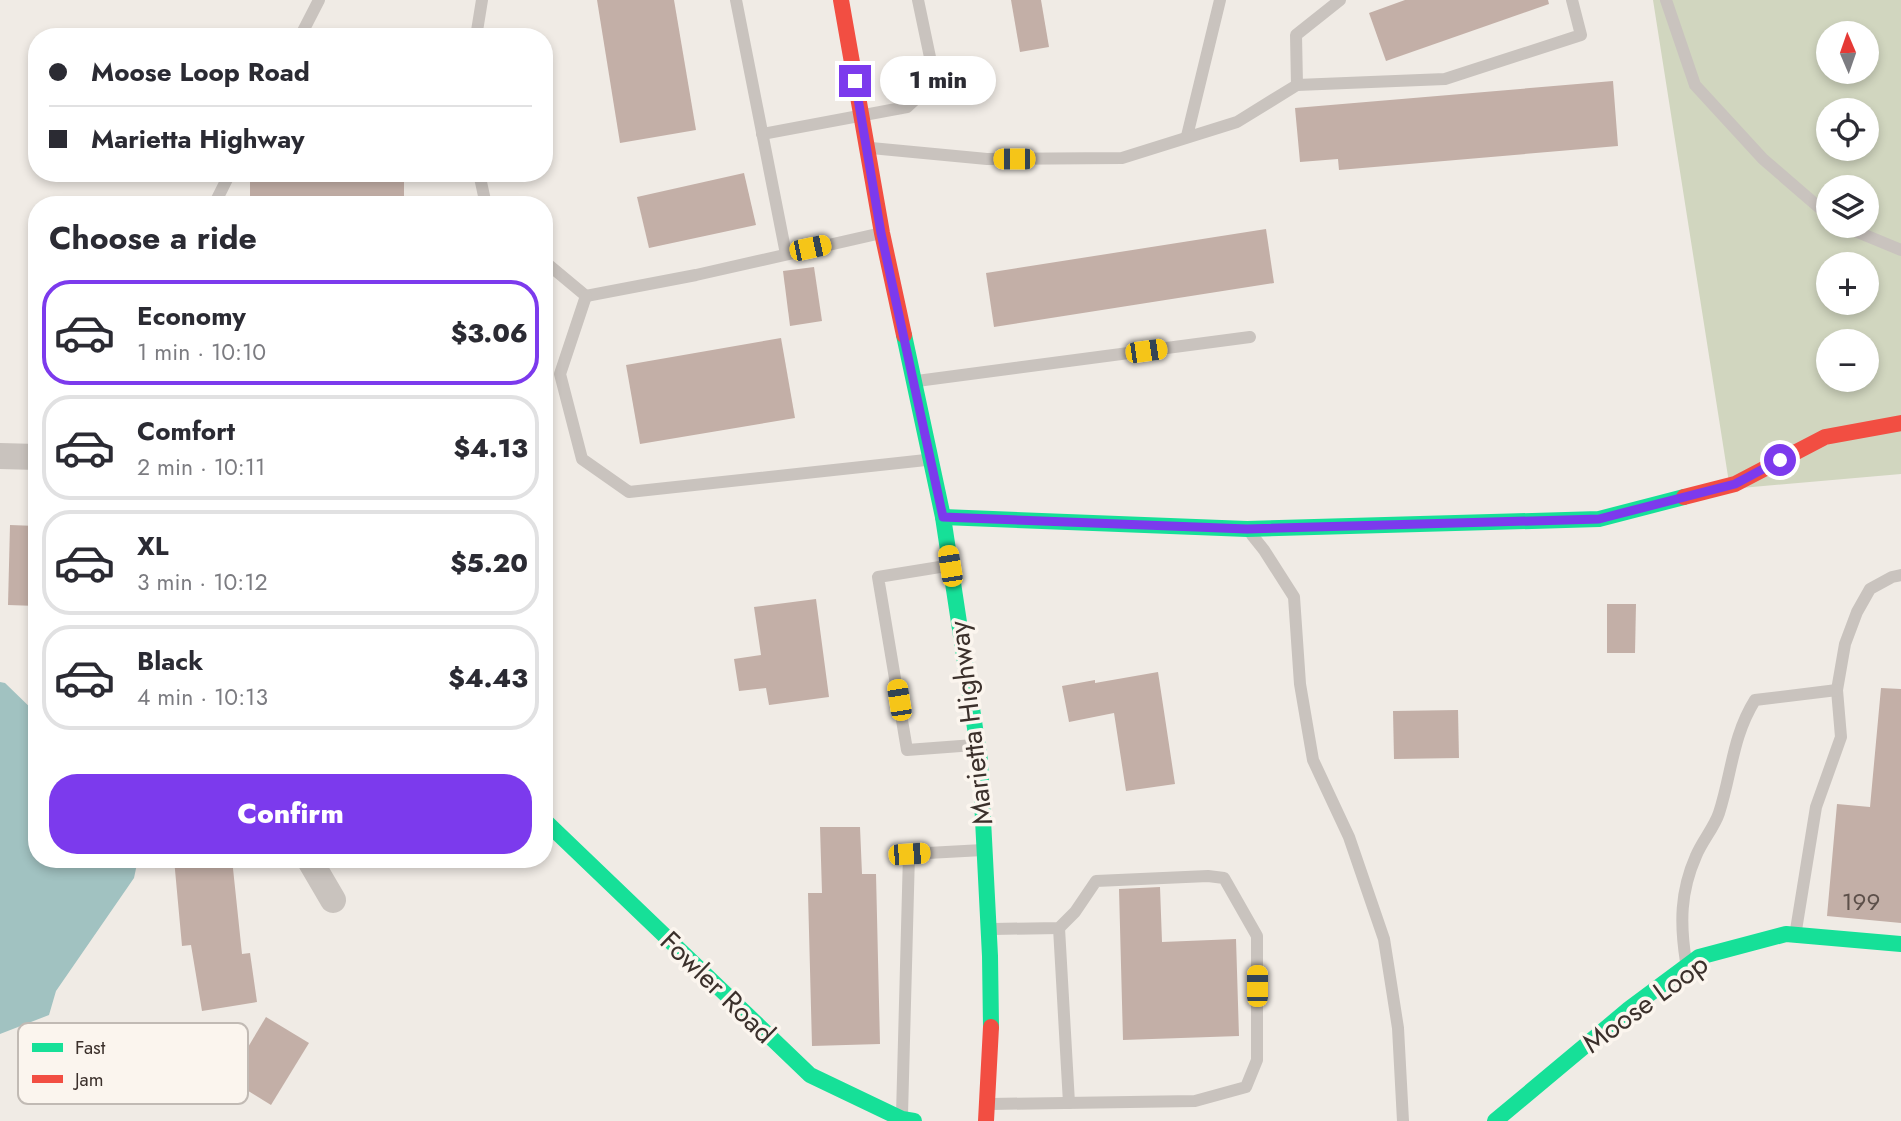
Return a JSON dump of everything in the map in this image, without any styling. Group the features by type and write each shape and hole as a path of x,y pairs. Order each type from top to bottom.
{"street":[{"name":"Marietta Highway","path":"841,0 881,233 943,517 977,745 988,929 990,1051 987,1113"},
{"path":"943,517 1247,529 1599,519 1735,484 1825,437 1901,423"},
{"path":"0,456 28,457"},
{"name":"Fowler Road","path":"553,829 810,1075 908,1120"},
{"path":"314,868 333,900"},
{"name":"Moose Loop","path":"1495,1121 1629,1009 1699,957 1786,934 1901,944"}],"lane":[{"path":"305,28 319,0"},
{"path":"477,28 482,0"},
{"path":"736,0 786,254"},
{"path":"762,134 907,107 935,81 918,0"},
{"path":"1187,136 1220,0"},
{"path":"1297,85 1296,35 1340,0"},
{"path":"867,148 987,159 1122,158 1237,122 1297,85 1445,79 1581,35 1572,0"},
{"path":"1666,0 1695,85 1763,159 1816,205"},
{"path":"586,296 696,275 881,233"},
{"path":"1872,238 1901,250"},
{"path":"553,268 586,296"},
{"path":"586,296 560,374 582,459 629,492 930,459"},
{"path":"913,382 1250,337"},
{"path":"1247,529 1294,597 1300,684 1313,760 1349,837 1384,939 1398,1028 1403,1121"},
{"path":"950,566 878,577 907,750 977,745"},
{"path":"1796,935 1816,807 1841,737 1837,690 1845,644 1857,612 1870,589 1901,575"},
{"path":"1687,967 1681,928 1684,889 1696,856 1718,814 1743,719 1755,700 1837,690"},
{"path":"908,1120 909,854 984,850"},
{"path":"987,1113 1069,1103 1195,1101 1246,1087 1257,1060 1257,936 1224,878 1208,876 1096,881 1075,912 1059,928 988,929"},
{"path":"1059,928 1069,1103"}],"green space":[{"path":"1653,0 1901,0 1901,474 1730,489"}],"water":[{"path":"0,682 5,683 28,705 28,868 136,868 134,878 56,991 49,1015 28,1023 18,1023 18,1027 0,1034"}],"building":[{"path":"597,0 674,0 696,130 620,143"},
{"path":"1011,0 1041,0 1049,47 1020,52"},
{"path":"1405,0 1548,0 1549,4 1386,61 1369,13"},
{"path":"1613,81 1618,146 1339,170 1338,159 1300,162 1295,108"},
{"path":"744,173 756,225 649,248 637,197"},
{"path":"250,182 404,182 404,196 250,196"},
{"path":"1266,229 1274,283 994,327 986,273"},
{"path":"814,267 822,321 790,326 783,271"},
{"path":"781,338 795,418 640,444 626,365"},
{"path":"10,525 28,526 28,606 8,605"},
{"path":"816,599 829,697 769,705 766,688 739,691 734,659 761,655 754,607"},
{"path":"1607,604 1636,604 1635,653 1607,653"},
{"path":"1158,672 1175,784 1126,791 1114,713 1069,722 1062,686"},
{"path":"1881,688 1901,689 1901,923 1827,916 1837,804 1870,807"},
{"path":"1458,710 1459,758 1394,759 1393,711"},
{"path":"820,827 860,827 862,874 876,874 880,1044 812,1046 808,893 822,893"},
{"path":"175,868 233,868 242,954 250,953 257,1002 202,1011 191,945 182,946"},
{"path":"1160,887 1162,942 1236,939 1239,1036 1123,1040 1119,889"},
{"path":"266,1017 309,1043 271,1105 248,1091 248,1047"}],"traffic: fast":[{"path":"904,335 943,517 980,761 991,1027"},
{"path":"943,517 1247,529 1599,519 1684,497"},
{"path":"553,829 810,1075 902,1119 914,1121"},
{"path":"1495,1121 1629,1009 1699,957 1786,934 1901,944"}],"traffic: jam":[{"path":"841,0 882,233 904,335"},
{"path":"1684,497 1735,484 1825,437 1901,423"},
{"path":"986,1121 991,1027"}],"route":[{"path":"855,81 881,233 943,517 1247,529 1599,519 1735,484 1780,460"}]}
